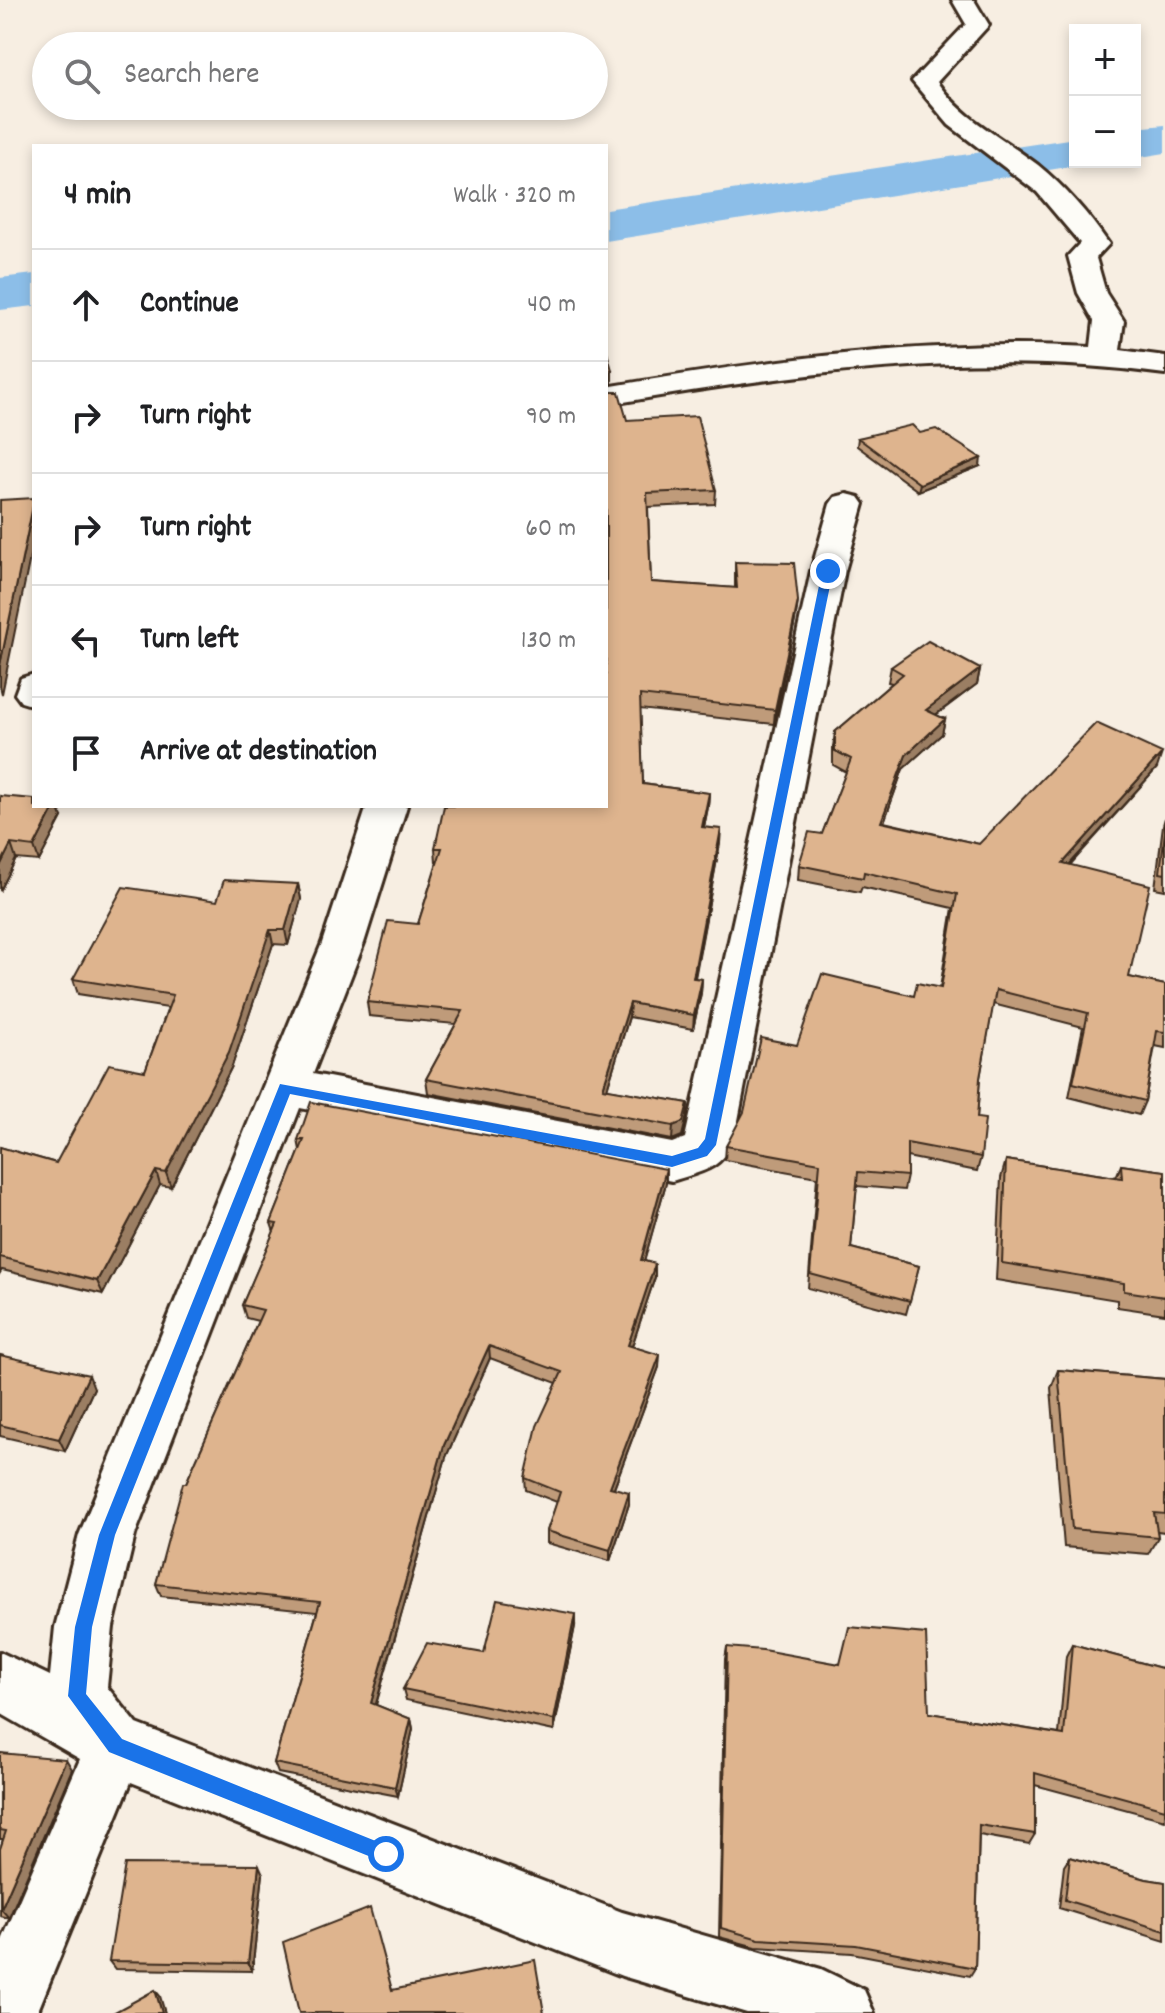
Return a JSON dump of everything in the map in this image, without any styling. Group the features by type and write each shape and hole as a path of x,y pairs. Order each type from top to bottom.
{"street":[{"path":"963,0 964,7 978,25 924,81 934,99 966,128 1028,170 1070,209 1095,244 1082,256 1092,293 1109,321 1105,354"},
{"path":"608,396 722,376 980,353 1105,354 1165,365"},
{"path":"285,1087 672,1162 702,1152 711,1141 828,571 847,504"},
{"path":"116,1746 77,1696 84,1627 103,1550 343,943 386,808"},
{"path":"0,1681 116,1746 622,1944 821,2002 841,2013"},
{"path":"4,2013 116,1746"}],"building":[{"path":"608,392 619,392 627,420 697,416 716,490 647,493 651,582 737,588 735,562 794,563 798,601 775,710 640,695 643,784 709,793 702,827 721,829 693,978 702,979 694,1015 630,1003 603,1088 688,1103 683,1122 673,1126 426,1079 463,1011 367,1002 388,921 418,924 442,848 435,848 444,808 608,808"},
{"path":"912,425 920,433 936,429 981,458 920,484 858,438"},
{"path":"32,498 0,665 0,500"},
{"path":"928,641 980,669 926,710 945,719 906,755 881,822 979,844 1096,723 1162,753 1063,863 1150,885 1129,977 1165,985 1165,1032 1157,1031 1145,1101 1073,1083 1088,1013 996,990 980,1078 977,1118 985,1119 981,1157 907,1143 907,1176 858,1172 851,1248 919,1266 910,1301 810,1274 820,1163 726,1146 744,1112 761,1038 797,1045 822,974 914,996 917,983 941,988 957,894 864,872 863,878 799,865 809,832 822,834 851,759 835,751 835,732 903,674 891,667"},
{"path":"0,796 32,799 32,808 54,808 34,847 11,844 0,866"},
{"path":"1165,832 1165,874 1160,873"},
{"path":"224,880 298,884 285,930 270,930 229,1052 166,1173 156,1171 97,1281 0,1257 0,1147 56,1163 109,1064 145,1071 173,995 73,979 123,887 217,901"},
{"path":"311,1102 666,1169 641,1260 655,1264 628,1345 660,1355 610,1487 629,1492 610,1550 547,1531 560,1492 525,1478 537,1426 562,1372 489,1346 444,1445 371,1703 411,1719 395,1787 274,1763 320,1602 156,1584 183,1483 186,1483 263,1310 242,1305 277,1224 271,1223 304,1140 298,1140"},
{"path":"1006,1160 1122,1178 1121,1165 1165,1171 1165,1297 1124,1291 1124,1283 1002,1263"},
{"path":"0,1355 89,1375 59,1439 0,1425"},
{"path":"1058,1370 1165,1379 1165,1514 1154,1513 1158,1537 1072,1529"},
{"path":"497,1600 575,1614 554,1720 403,1689 427,1643 484,1653"},
{"path":"849,1627 926,1634 929,1713 1064,1735 1072,1644 1165,1669 1165,1809 1035,1773 1035,1834 979,1825 975,1968 856,1945 759,1939 721,1928 727,1647 840,1664"},
{"path":"0,1753 66,1759 1,1909 0,1849 6,1831 0,1830"},
{"path":"1070,1857 1165,1882 1165,1931 1065,1900"},
{"path":"125,1864 259,1865 248,1963 109,1961"},
{"path":"370,1908 392,1990 535,1960 544,2013 299,2013 283,1942"},
{"path":"155,1990 162,2013 113,2013"}],"waterway":[{"path":"1141,142 1165,139"},
{"path":"608,225 1069,154"},
{"path":"0,294 32,290"}],"route":[{"path":"386,1854 116,1746 77,1696 84,1627 107,1535 285,1087 672,1162 689,1159 702,1152 711,1141 828,571"}]}
